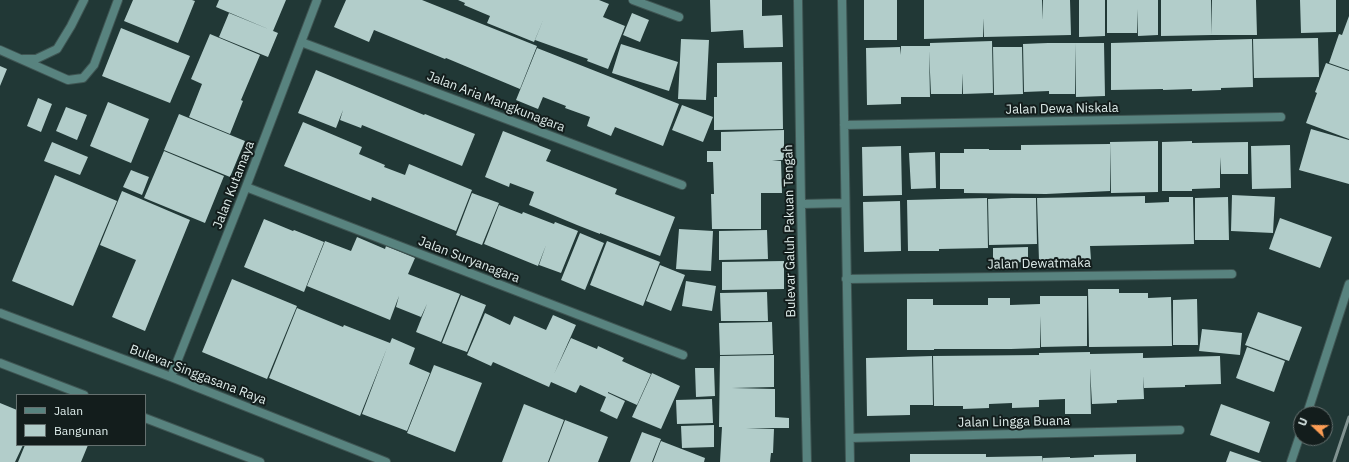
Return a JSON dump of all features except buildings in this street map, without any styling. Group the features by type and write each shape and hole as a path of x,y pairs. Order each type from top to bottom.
{"street":[{"path":"20,59 36,59 57,49 84,0"},
{"path":"0,50 68,80 83,78 94,65 118,0"},
{"name":"Jalan Kutamaya","path":"171,377 246,187 317,0"},
{"path":"633,0 679,17"},
{"name":"Bulevar Galuh Pakuan Tengah","path":"798,0 807,462"},
{"path":"842,0 844,203 850,462"},
{"name":"Jalan Aria Mangkunagara","path":"301,42 682,185"},
{"name":"Jalan Dewa Niskala","path":"844,125 1281,117"},
{"name":"Jalan Suryanagara","path":"246,187 683,355"},
{"path":"801,204 844,203"},
{"name":"Jalan Dewatmaka","path":"846,279 1232,274"},
{"path":"1310,406 1349,284"},
{"name":"Bulevar Singgasana Raya","path":"0,313 171,377 386,462"},
{"path":"0,363 81,394"},
{"path":"146,418 260,462"},
{"name":"Jalan Lingga Buana","path":"850,438 1180,430"},
{"path":"1291,462 1296,446"}],"railway":[{"path":"1334,462 1349,417"}]}
